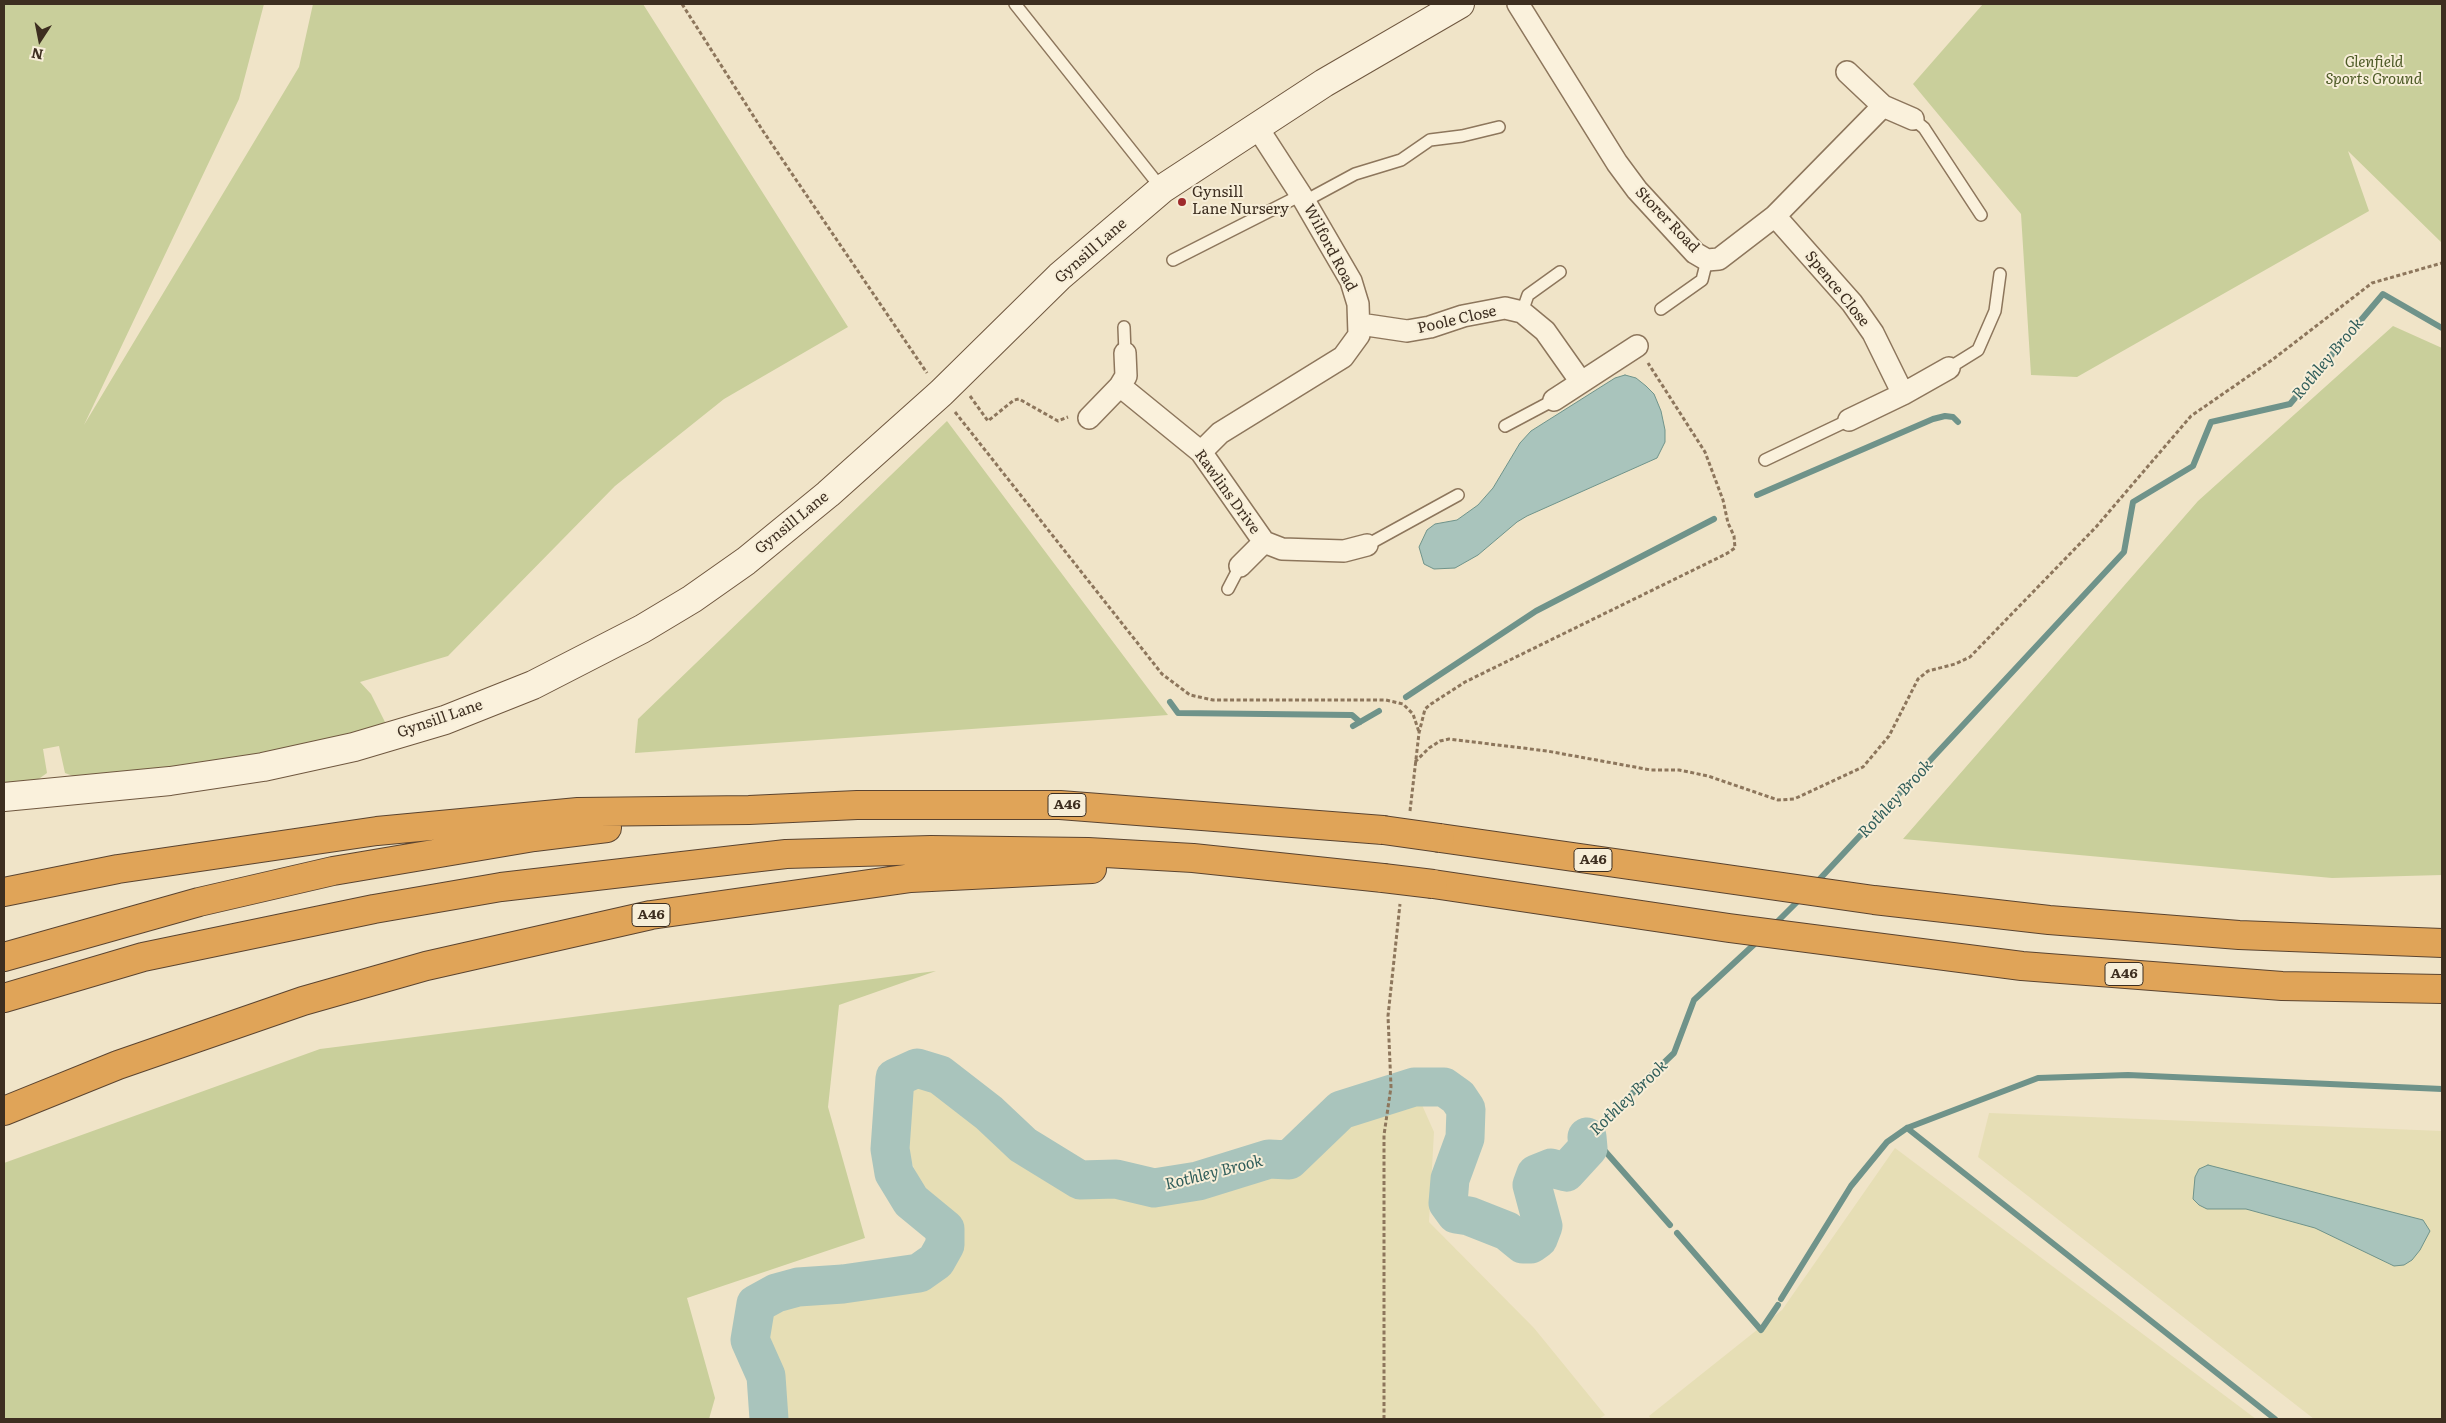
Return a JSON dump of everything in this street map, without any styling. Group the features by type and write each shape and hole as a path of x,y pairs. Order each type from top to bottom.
{"highway":[{"name":"A46","path":"4,892 118,869 377,831 578,812 749,810 857,805 1060,805 1383,830 1844,896 2049,920 2229,935 2439,943"},
{"name":"A46","path":"4,957 199,902 333,871 534,837 749,810"},
{"name":"A46","path":"4,998 143,957 374,909 501,887 786,854 931,850 1088,852 1193,858 1433,884 1729,928 2032,966 2282,986 2442,988"},
{"name":"A46","path":"4,1111 118,1066 302,1001 426,966 651,915 911,878 1091,869 1326,871"}],"street":[{"name":"Gynsill Lane","path":"4,797 161,782 263,767 354,747 445,720 533,684 642,629 692,599 746,561 828,494 948,385 1060,276 1162,189 1324,83 1460,4"},
{"name":"Storer Road","path":"1518,4 1622,170 1637,190 1695,253 1707,260 1719,259 1775,216 1883,106"},
{"path":"1847,72 1883,106 1913,119"},
{"name":"Wilford Road","path":"1256,127 1303,198 1351,281 1358,304 1360,324"},
{"name":"Spence Close","path":"1775,216 1852,303 1873,333 1903,394"},
{"name":"Poole Close","path":"1360,324 1407,331 1430,327 1463,316 1505,308 1522,312"},
{"path":"1522,312 1545,331 1581,382"},
{"path":"1201,452 1220,433 1343,357 1358,336 1360,324"},
{"path":"1554,400 1638,346"},
{"path":"1091,416 1120,386 1126,376 1125,353"},
{"path":"1850,420 1903,394 1949,368"},
{"name":"Rawlins Drive","path":"1120,386 1201,452 1264,542 1282,549 1344,552 1367,545"},
{"name":"Rawlins Drive","path":"1240,566 1264,542"}],"lane":[{"path":"1015,4 1162,189"},
{"path":"1913,119 1924,128 1981,216"},
{"path":"1173,260 1355,174 1401,160 1430,140 1462,136 1499,126"},
{"path":"1662,309 1702,280 1707,260"},
{"path":"1522,312 1528,295 1560,272"},
{"path":"1949,368 1978,350 1995,311 2000,274"},
{"path":"1124,327 1125,353"},
{"path":"1505,426 1554,400"},
{"path":"1765,460 1850,420"},
{"path":"1367,545 1458,495"},
{"path":"1228,589 1240,566"}],"path":[{"path":"682,4 763,131 1162,674 1190,695 1213,700 1386,700 1403,704 1413,714 1419,733"},
{"path":"1415,762 1429,748 1449,739 1546,751 1651,770 1679,770 1708,776 1778,800 1794,799 1863,766 1890,736 1918,679 1928,671 1955,664 1970,657 2096,527 2191,416 2272,360 2372,283 2442,264"},
{"path":"1410,812 1419,733 1426,709 1465,682 1735,548 1734,536 1728,523 1723,500 1705,452 1638,346"},
{"path":"948,385 988,421 1014,400 1019,399 1058,421 1078,413 1091,416"},
{"path":"1384,1419 1384,1135 1391,1099 1388,1016 1400,901"}],"shaded area":[{"path":"917,1068 940,1075 1061,1169 1120,1188 1154,1188 1198,1181 1244,1166 1289,1160 1345,1124 1390,1086 1414,1087 1434,1132 1429,1222 1534,1328 1605,1415 1599,1419 768,1419 766,1376 750,1340 756,1304 798,1287 861,1287 936,1261 945,1236 909,1157 902,1090"},
{"path":"1989,1113 2442,1131 2442,1419 2314,1419 1978,1157"},
{"path":"1895,1148 2256,1419 1651,1419 1649,1416 1782,1310"}],"green space":[{"path":"4,4 264,4 239,99 84,425 299,67 313,4 643,4 848,327 724,399 615,486 448,656 360,682 371,694 386,724 317,743 245,758 81,779 65,773 59,746 43,749 47,773 33,783 4,784"},
{"name":"Glenfield Sports Ground","path":"1983,4 2442,4 2442,243 2348,151 2369,211 2077,377 2031,375 2021,214 1913,84"},
{"path":"2393,326 2442,348 2442,875 2332,878 1903,839 2198,501"},
{"path":"947,421 1168,715 635,753 638,719"},
{"path":"936,971 839,1005 828,1107 865,1238 687,1298 715,1398 709,1419 4,1419 4,1163 320,1049"}],"water":[{"path":"1625,375 1636,378 1654,394 1661,411 1665,430 1665,442 1657,458 1527,516 1517,522 1478,555 1455,568 1434,569 1424,564 1419,547 1427,530 1435,524 1457,520 1478,505 1493,488 1520,443 1531,431 1615,378"},
{"path":"2208,1165 2423,1220 2430,1231 2420,1250 2412,1260 2404,1265 2394,1266 2315,1228 2246,1209 2207,1209 2199,1205 2193,1199 2195,1177 2199,1169"}],"waterway":[{"name":"Rothley Brook","path":"1816,883 2124,552 2133,502 2193,466 2211,422 2290,404 2383,294 2442,328"},
{"path":"1757,495 1933,419 1945,416 1953,417 1958,422"},
{"path":"1406,697 1536,611 1714,519"},
{"path":"1170,702 1178,713 1352,715 1360,722"},
{"path":"1353,726 1379,711"},
{"name":"Rothley Brook","path":"1774,925 1802,897"},
{"name":"Rothley Brook","path":"1587,1137 1674,1053 1694,1000 1760,939"},
{"name":"Rothley Brook","path":"769,1419 766,1376 750,1340 756,1304 776,1293 798,1287 843,1284 919,1273 936,1261 945,1245 945,1229 911,1201 894,1173 890,1149 895,1078 917,1068 940,1075 989,1113 1023,1145 1080,1180 1116,1179 1154,1188 1198,1181 1269,1159 1289,1160 1341,1110 1414,1087 1444,1087 1458,1097 1466,1109 1465,1138 1450,1179 1448,1203 1456,1214 1469,1216 1507,1231 1523,1244 1531,1244 1538,1239 1543,1226 1532,1185 1536,1174 1551,1168 1566,1172 1588,1148 1587,1137"},
{"path":"1781,1299 1851,1186 1887,1142 1907,1128 2038,1078 2128,1075 2442,1089"},
{"path":"1907,1128 2275,1419"},
{"path":"1590,1134 1670,1225"},
{"path":"1677,1233 1761,1330 1778,1305"}],"place":[{"name":"Gynsill Lane Nursery","path":"1182,202"}]}
